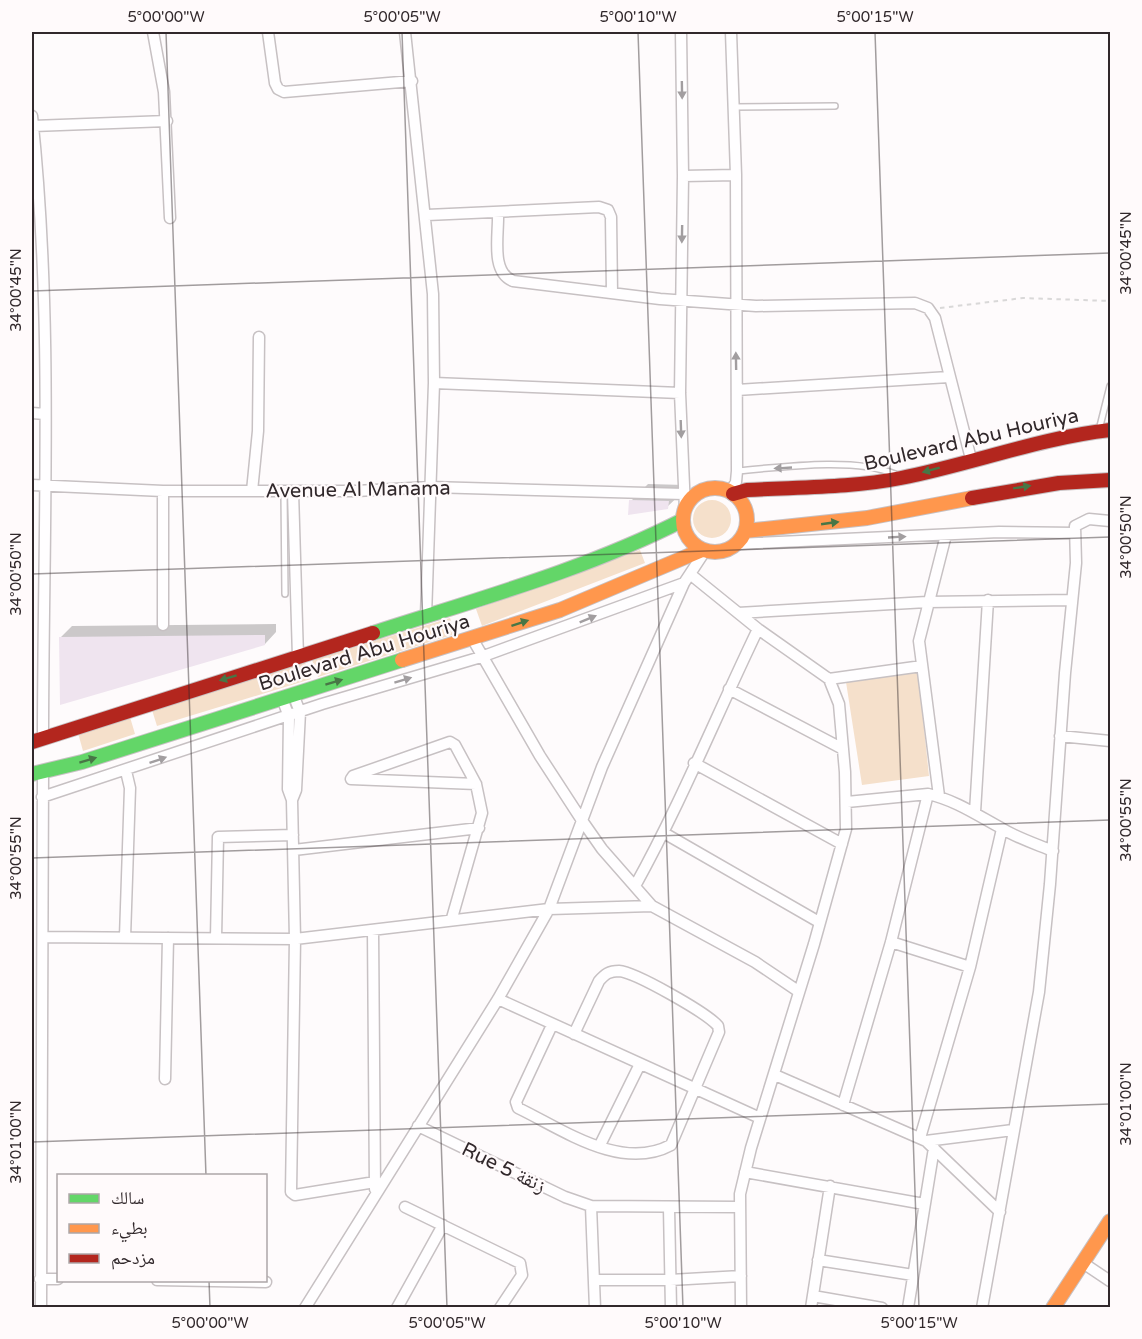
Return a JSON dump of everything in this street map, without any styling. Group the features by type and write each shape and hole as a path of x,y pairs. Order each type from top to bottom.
{"main road":[{"name":"Boulevard Abu Houriya","path":"732,493 747,490 842,486 902,477 1067,435 1104,431"},
{"path":"745,531 865,518 1029,486 1076,480 1110,480"},
{"path":"715,488 732,493 746,513 745,531 737,544 720,552 703,550 687,537 684,515 694,496 704,490 715,488"},
{"name":"Boulevard Abu Houriya","path":"37,740 586,564 642,541 684,515"},
{"name":"Boulevard Abu Houriya","path":"37,772 82,762 472,638 610,591 703,550"},
{"path":"1054,1307 1110,1221"}],"street":[{"path":"153,32 167,121 170,218"},
{"path":"268,32 275,83 278,89 284,92 412,81"},
{"path":"405,32 427,215 433,294 434,383 426,616"},
{"path":"681,32 683,176 680,393 684,515"},
{"path":"731,32 736,175 737,390 737,471 732,493"},
{"path":"37,740 46,485 44,256 32,121 167,121"},
{"path":"683,176 736,175"},
{"path":"427,215 599,207 608,210 611,217 612,293"},
{"path":"498,213 499,269 504,278 513,281 680,301 797,307 915,303 928,308 935,318 972,459"},
{"path":"32,256 44,256"},
{"path":"252,491 258,431 260,337"},
{"path":"737,390 949,377"},
{"path":"434,383 680,393"},
{"path":"32,413 45,414"},
{"name":"Avenue Al Manama","path":"32,485 163,491 289,492 430,487 684,494"},
{"path":"163,491 163,625"},
{"path":"289,492 298,657"},
{"path":"982,1308 1039,992 1053,851 1072,600 1075,526 1083,520 1110,521"},
{"path":"737,544 999,532 1075,533"},
{"path":"843,1105 934,795 920,641 927,602 946,535"},
{"path":"305,1308 498,999 549,909 581,819 687,578 703,550"},
{"path":"687,578 829,679 839,704 847,802 842,843 746,1172 739,1207 741,1308"},
{"path":"42,797 482,657 687,578"},
{"path":"975,812 988,600"},
{"path":"738,613 927,602 1072,600"},
{"path":"635,886 664,833 694,763 758,629"},
{"path":"472,638 540,756 581,819 602,849 652,906 755,962 798,991"},
{"path":"829,679 922,666"},
{"path":"729,689 843,749"},
{"path":"288,696 294,715 288,789 292,800 295,939 291,1192 295,1195 375,1182"},
{"path":"1060,736 1110,741"},
{"path":"452,918 482,813 476,784 455,745 450,742 352,776 351,779 353,782 476,784"},
{"path":"694,763 842,843"},
{"path":"125,937 130,788 126,771"},
{"path":"37,772 42,797 43,937 36,1015 36,1133 41,1308"},
{"path":"847,802 934,795 975,812 1002,829 1053,851"},
{"path":"294,850 479,828"},
{"path":"908,1308 924,1204 927,1142 1002,829"},
{"path":"664,833 819,922"},
{"path":"216,938 218,837 293,835"},
{"path":"43,937 295,939 452,918 549,909 652,906"},
{"path":"373,930 375,1198"},
{"path":"165,1079 168,938"},
{"path":"891,942 969,967"},
{"path":"552,1025 516,1105 599,1147 624,1152 668,1147 676,1137 719,1032 718,1026 702,1013 622,971 604,975 574,1034"},
{"path":"498,999 760,1118"},
{"path":"599,1147 640,1064"},
{"path":"775,1075 927,1142 1000,1212"},
{"name":"Rue 5 زنقة","path":"418,1126 565,1197 591,1206 739,1207"},
{"path":"927,1142 1013,1130"},
{"path":"746,1172 924,1204"},
{"path":"811,1308 830,1186"},
{"path":"591,1206 595,1308"},
{"path":"405,1207 520,1263 522,1275 500,1308"},
{"path":"669,1208 671,1308"},
{"path":"397,1308 443,1225"},
{"path":"818,1260 913,1275"},
{"path":"1083,1263 1110,1281"},
{"path":"594,1280 670,1280 741,1276"},
{"path":"40,1279 57,1280"},
{"path":"813,1296 882,1308"}],"lane":[{"path":"733,107 836,106"},
{"path":"1104,431 1110,386"},
{"path":"737,471 858,465 878,467 902,477"},
{"path":"285,594 289,492"}],"path":[{"path":"928,308 1023,298 1110,301"}],"shaded area":[{"path":"712,500 726,505 731,519 726,533 712,538 698,533 693,519 698,505"},
{"path":"640,550 645,563 482,626 476,609"},
{"path":"450,618 455,634 318,677 312,660"},
{"path":"305,662 311,679 157,726 152,710"},
{"path":"918,670 929,776 862,785 846,682"},
{"path":"130,717 135,734 83,751 78,733"}],"building":[{"path":"629,500 669,501 668,509 628,515"},
{"path":"265,635 265,645 60,705 59,637"}],"traffic: fast":[{"path":"373,633 570,569 683,520"},
{"path":"32,774 82,762 402,660"}],"traffic: slow":[{"path":"715,488 727,490 738,497 745,508 747,520 745,532 738,543 727,550 715,552 703,550 692,543 685,532 683,520 685,508 692,497 703,490 715,488"},
{"path":"745,531 867,518 972,498"},
{"path":"402,660 560,610 702,550"},
{"path":"1053,1308 1110,1221"}],"traffic: jam":[{"path":"733,494 747,490 844,485 901,478 1057,439 1110,430"},
{"path":"972,498 1059,483 1110,480"},
{"path":"32,742 373,633"}]}
